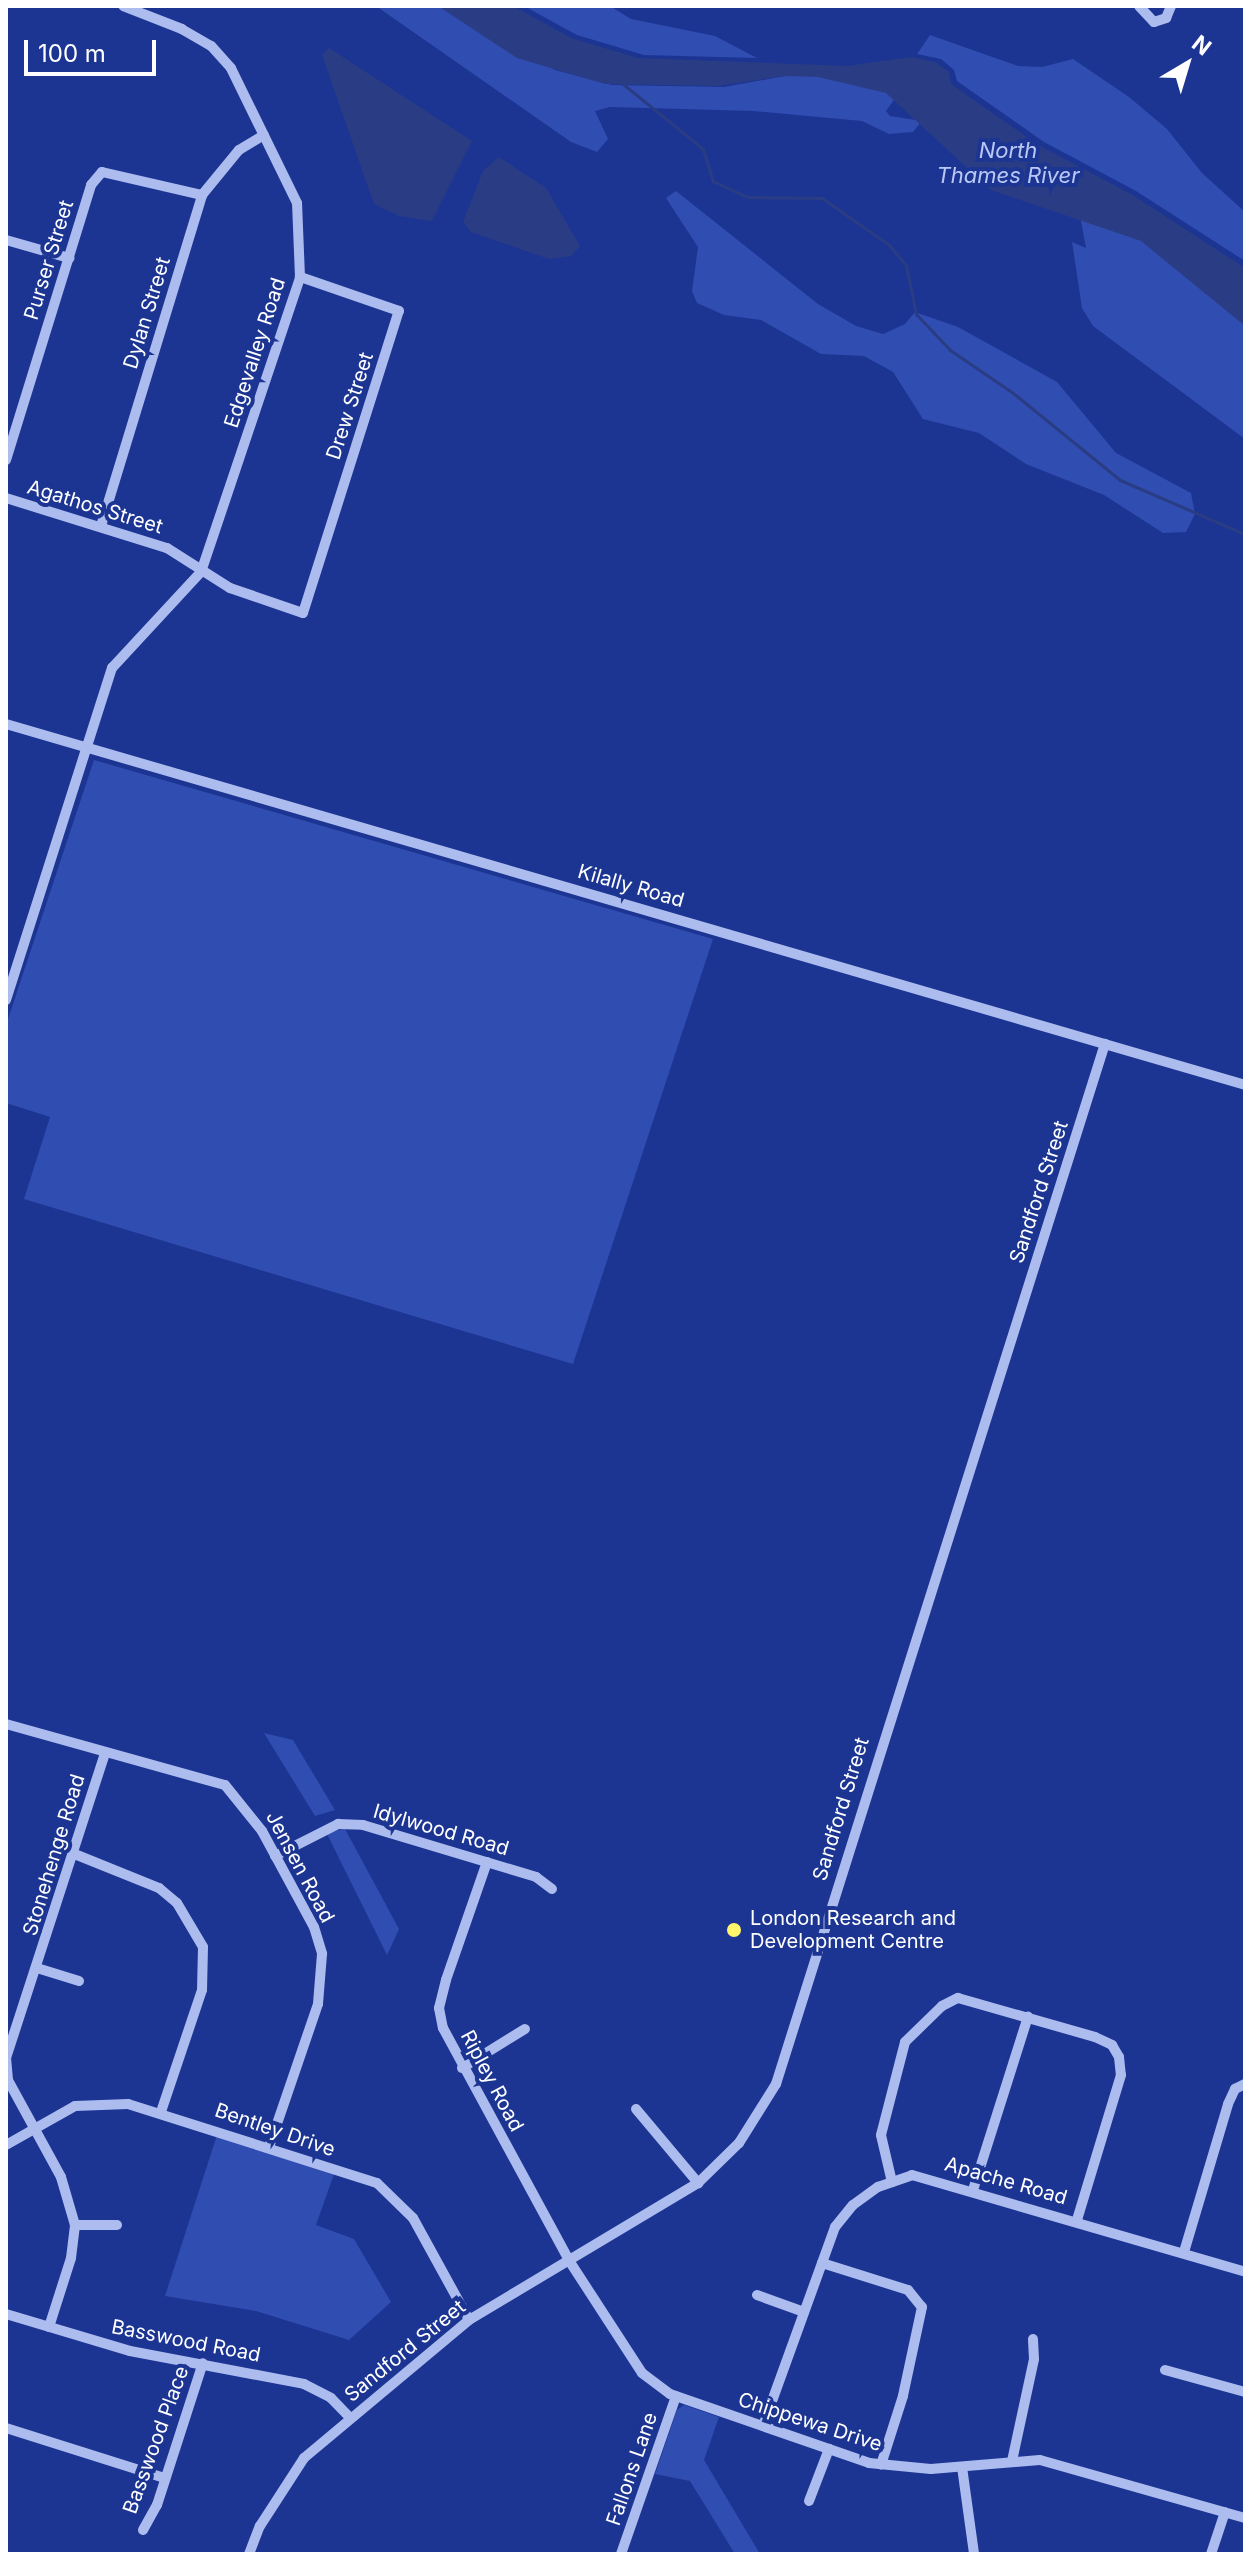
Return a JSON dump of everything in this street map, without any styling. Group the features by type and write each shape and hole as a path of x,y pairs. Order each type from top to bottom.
{"street":[{"name":"Edgevalley Road","path":"6,1000 112,668 201,572 300,277 297,203 231,68 211,46 125,6"},
{"path":"1139,6 1145,18 1154,22 1166,18 1171,6"},
{"name":"Dylan Street","path":"101,526 202,195 239,150 264,135"},
{"name":"Purser Street","path":"6,460 91,185 102,172 202,195"},
{"path":"6,240 69,258"},
{"name":"Drew Street","path":"300,277 399,311 303,613"},
{"name":"Agathos Street","path":"6,498 167,548 230,588 303,613"},
{"name":"Kilally Road","path":"6,724 1245,1085"},
{"name":"Sandford Street","path":"249,2554 260,2526 304,2458 469,2320 698,2183 739,2143 776,2084 1105,1044"},
{"name":"Jensen Road","path":"6,1724 105,1753 196,1773 225,1785 246,1807 314,1927 322,1977 269,2147"},
{"name":"Stonehenge Road","path":"49,2327 71,2258 75,2225 61,2177 8,2080 6,2058 105,1753"},
{"name":"Idylwood Road","path":"275,1856 338,1824 363,1825 536,1877 552,1889"},
{"path":"72,1853 159,1888 177,1903 203,1947 202,1990 161,2112"},
{"name":"Ripley Road","path":"487,1862 439,2008 462,2068 570,2262"},
{"path":"37,1968 79,1981"},
{"path":"892,2182 881,2135 911,2032 958,1998 1095,2037 1119,2057 1121,2075 1077,2220"},
{"path":"973,2190 1028,2017"},
{"path":"462,2068 525,2029"},
{"path":"1184,2252 1228,2104 1235,2089 1245,2084"},
{"name":"Bentley Drive","path":"6,2145 58,2113 94,2103 161,2112 377,2183 397,2198 469,2320"},
{"path":"636,2109 698,2183"},
{"name":"Apache Road","path":"763,2426 835,2227 853,2205 892,2182 912,2175 1077,2220 1245,2272"},
{"path":"75,2225 117,2225"},
{"name":"Chippewa Drive","path":"570,2262 642,2373 676,2396 881,2465 962,2467 1012,2461 1075,2466 1245,2518"},
{"path":"822,2263 908,2290 922,2307 903,2396 881,2465"},
{"path":"757,2295 804,2312"},
{"name":"Basswood Road","path":"6,2314 130,2351 304,2384 331,2398 350,2418"},
{"path":"1012,2461 1033,2339"},
{"name":"Basswood Place","path":"143,2530 165,2478 203,2363"},
{"path":"1165,2370 1245,2392"},
{"name":"Fallons Lane","path":"621,2554 676,2396"},
{"path":"6,2428 165,2478"},
{"path":"809,2501 829,2449"},
{"path":"962,2467 974,2554"},
{"path":"1211,2554 1225,2512"}],"shaded area":[{"path":"376,6 442,6 555,70 612,85 724,87 791,75 823,76 889,92 894,100 886,111 890,116 922,121 913,132 889,134 862,121 753,111 610,107 595,111 608,139 597,152 571,142"},
{"path":"524,6 610,6 631,19 715,36 757,58 644,55 577,35"},
{"path":"930,35 1018,66 1042,67 1073,59 1129,97 1167,129 1202,173 1245,212 1245,261 1136,191 1044,142 957,81 954,70 941,59 917,54"},
{"path":"676,191 818,304 856,326 883,334 905,324 915,312 958,327 1057,382 1116,453 1191,493 1195,514 1186,532 1163,533 1104,495 1026,464 979,433 923,419 893,372 864,356 821,354 761,320 724,315 697,303 692,291 698,247 666,198"},
{"path":"1080,216 1145,240 1245,320 1245,439 1093,326 1082,308 1072,242 1086,248"},
{"path":"94,760 713,939 573,1364 24,1199 50,1117 6,1103 6,1025"},
{"path":"264,1733 293,1740 335,1810 315,1816"},
{"path":"345,1829 399,1929 387,1955 326,1832"},
{"path":"217,2135 334,2174 316,2225 354,2239 391,2302 349,2340 256,2311 165,2296"},
{"path":"684,2405 719,2417 704,2460 760,2554 735,2554 690,2481 655,2474 677,2410"}],"water":[{"name":"North Thames River","path":"438,6 513,6 571,38 638,58 847,66 911,57 935,62 949,72 951,84 1038,145 1131,194 1245,268 1245,326 1141,241 991,190 886,93 818,77 784,76 718,86 605,84 517,58"},
{"path":"329,48 472,141 432,221 399,216 374,204 322,55"},
{"path":"499,157 546,188 580,246 571,256 549,259 471,232 463,222 483,171"}],"waterway":[{"path":"623,84 703,149 713,181 748,197 822,198 889,245 906,265 916,314 950,350 1013,393 1120,480 1245,534"}],"place":[{"name":"London Research and Development Centre","path":"734,1930"}]}
